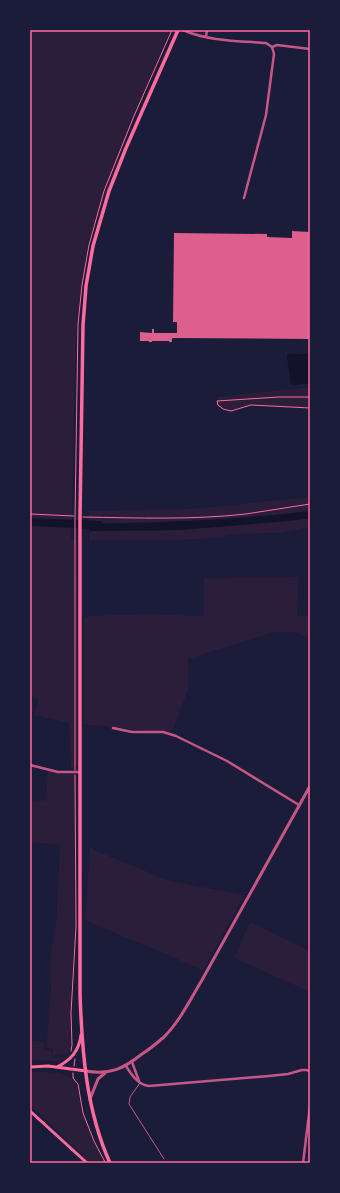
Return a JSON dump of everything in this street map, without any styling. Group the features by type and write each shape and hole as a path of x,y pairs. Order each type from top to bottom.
{"main road":[{"path":"110,1163 100,1137 90,1099 82,1031 80,972 80,518 83,326 86,286 93,246 109,191 123,155 178,30"},
{"path":"57,1067 72,1057 82,1031"},
{"path":"30,1068 41,1066 86,1071"},
{"path":"30,1111 87,1163"}],"street":[{"path":"183,30 206,37 266,43 272,47 274,54 266,115 244,198"},
{"path":"206,37 207,30"},
{"path":"272,47 277,45 310,49"},
{"path":"113,728 132,732 163,732 171,734 227,761 299,805"},
{"path":"30,765 60,772 80,772"},
{"path":"90,1099 98,1079 105,1073 126,1066 132,1062 163,1038 176,1023 310,786"},
{"path":"132,1062 140,1082"},
{"path":"126,1066 131,1074 144,1086 269,1076 288,1074 304,1070 310,1071"},
{"path":"86,1071 105,1073"},
{"path":"303,1163 310,1106"}],"lane":[{"path":"140,1082 130,1097 129,1104 164,1159"}],"path":[{"path":"75,532 78,324 82,285 89,245 104,191 134,116 172,30"},
{"path":"310,397 279,397 217,401 218,405 223,409 231,411 251,405 310,408"},
{"path":"80,518 147,519 246,514 310,504"},
{"path":"30,514 75,517"}],"shaded area":[{"path":"30,30 170,30 134,117 88,243 76,325 72,522 30,520"},
{"path":"289,354 310,354 310,383 291,384 287,357"},
{"path":"310,387 310,408 251,405 231,411 223,409 218,405 217,397"},
{"path":"310,497 310,511 255,517 144,523 88,524 90,511 190,509"},
{"path":"310,511 310,518 297,520 178,530 90,531 88,524 144,523 255,517"},
{"path":"310,518 310,527 279,533 238,534 211,538 179,540 95,540 90,542 90,531 178,530 261,524"},
{"path":"30,525 72,527 71,539 77,540 78,765 71,770 69,723 34,715 39,700 30,695"},
{"path":"299,577 297,616 310,616 310,638 294,632 275,632 188,659 188,690 173,729 167,733 84,724 84,617 145,614 204,616 204,578"},
{"path":"48,771 65,774 74,773 76,779 74,934 70,1024 71,1048 69,1053 60,1056 53,1055 53,1049 46,1048 51,988 51,954 56,924 60,845 30,842 30,802 46,800"},
{"path":"90,846 94,850 170,881 244,895 203,970 85,920"},
{"path":"250,922 310,951 310,992 234,958"},
{"path":"30,1040 42,1042 44,1044 44,1049 51,1051 52,1056 54,1057 69,1056 65,1059 56,1061 30,1060"},
{"path":"52,1072 63,1074 68,1076 76,1083 81,1109 104,1163 89,1162 30,1104 30,1073"}],"building":[{"path":"292,231 310,232 310,339 172,338 172,342 140,341 140,332 152,333 152,329 154,329 154,333 177,333 177,322 173,322 174,233 267,234 267,237 292,238"}],"waterway":[{"path":"30,522 99,525"}]}
